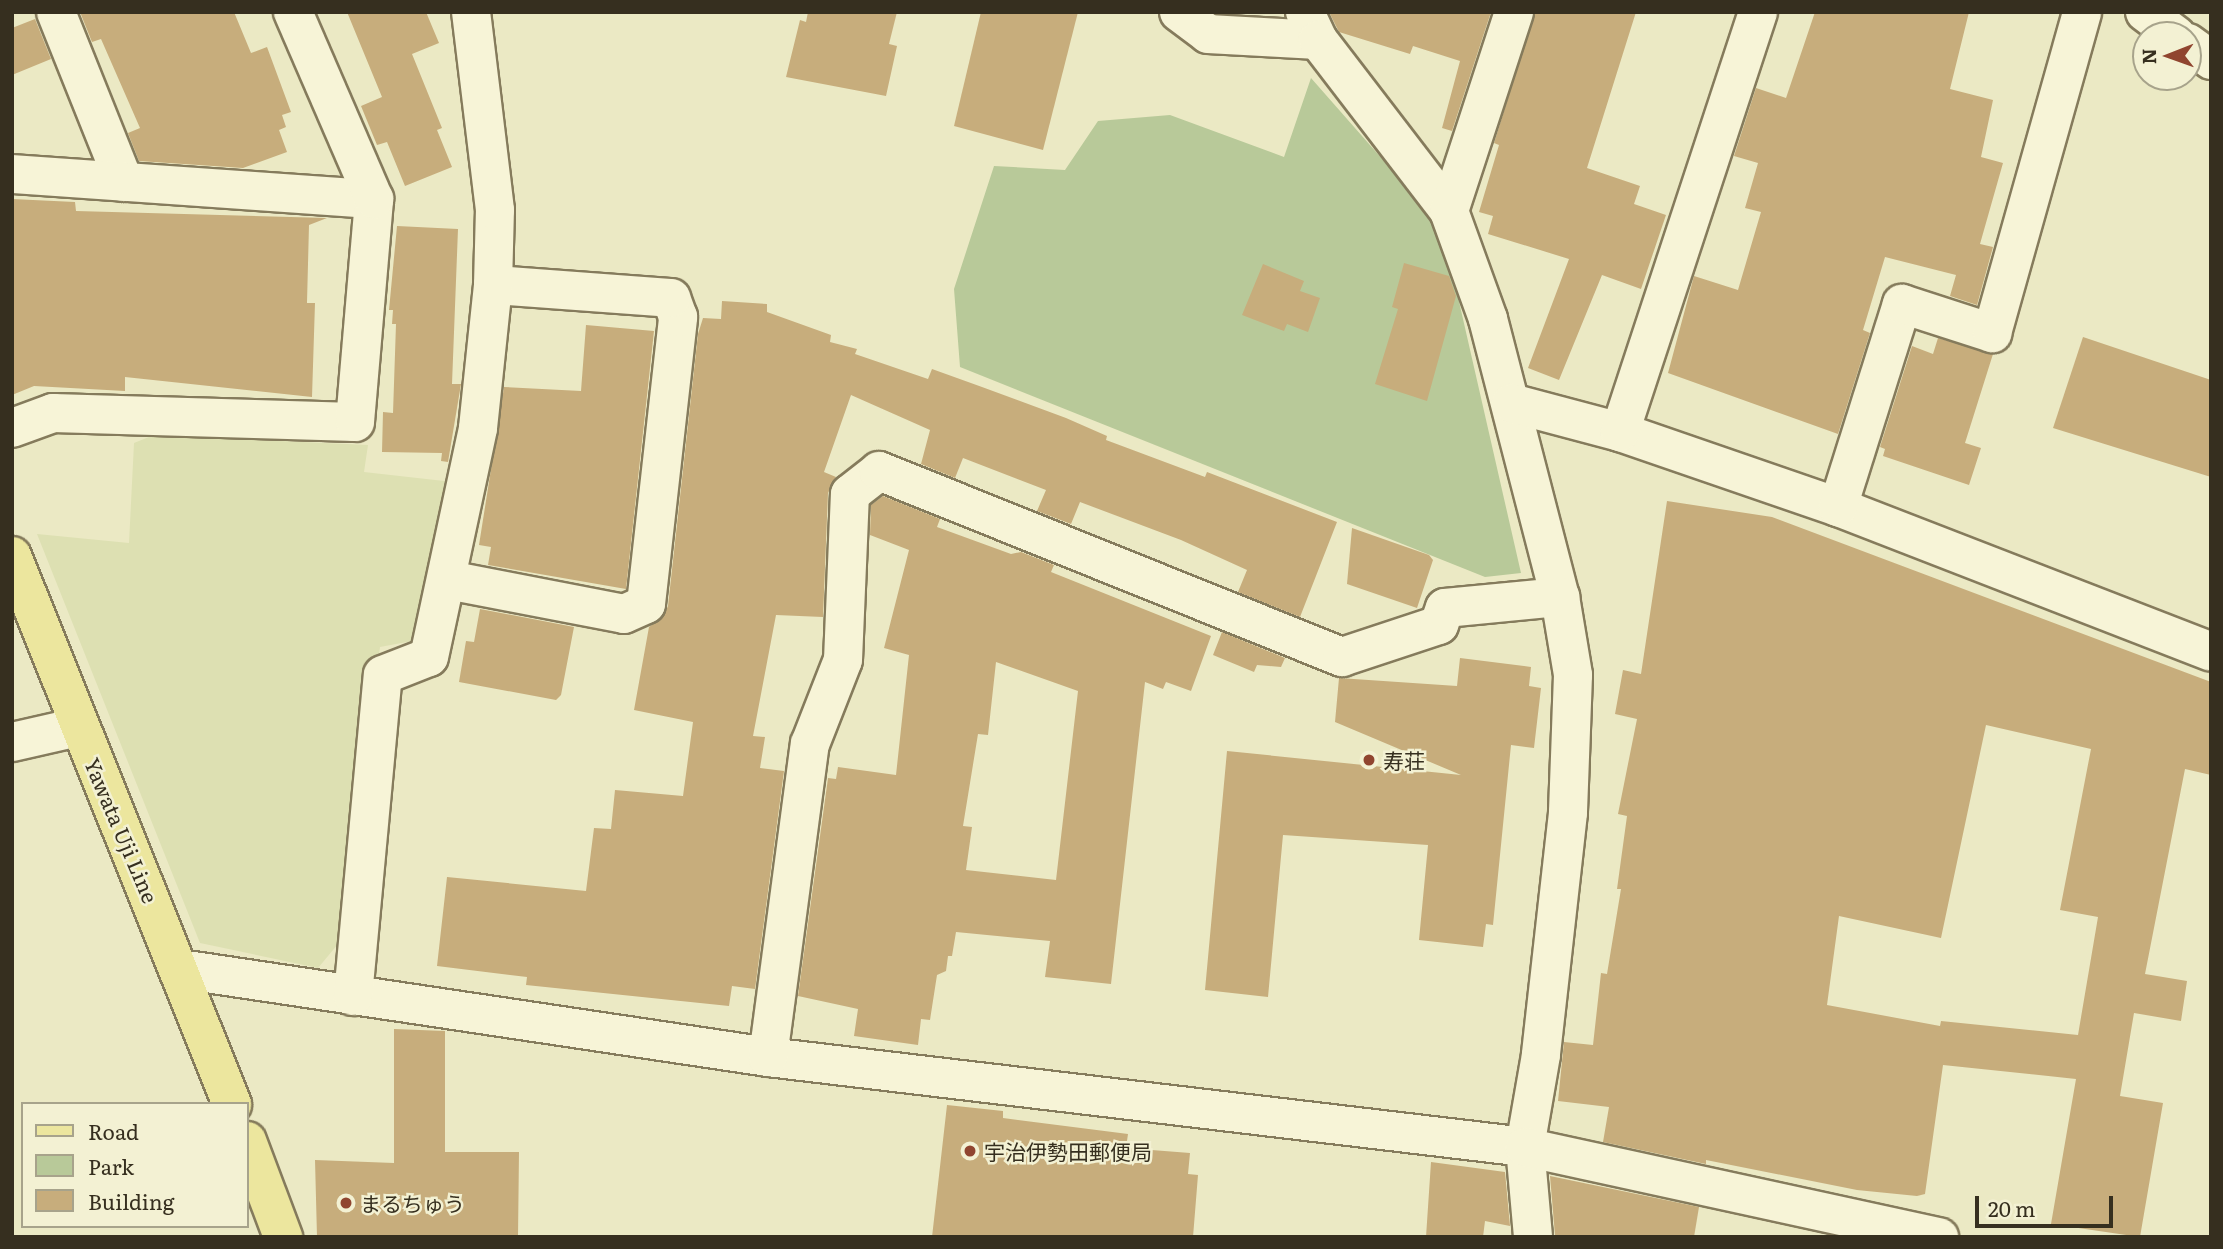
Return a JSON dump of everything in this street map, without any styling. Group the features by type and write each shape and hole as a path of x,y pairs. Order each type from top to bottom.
{"main road":[{"name":"Yawata Uji Line","path":"12,556 78,727 180,969 231,1102"},
{"path":"248,1144 283,1237"}],"street":[{"path":"55,12 124,181"},
{"path":"12,428 53,413 355,422 374,199 293,12"},
{"path":"353,996 383,675 429,657 448,580 478,428 493,285 495,211 471,12"},
{"path":"1180,12 1208,34 1312,26 1449,211 1488,319 1559,597 1573,675 1568,813 1541,1055 1525,1147 1533,1237"},
{"path":"1449,211 1514,12"},
{"path":"1620,432 1758,12"},
{"path":"1838,507 1902,304 1992,333 2082,12"},
{"path":"12,174 374,199"},
{"path":"448,580 624,614 646,604 678,317 671,298 493,285"},
{"path":"1511,403 1620,432 1838,507 2211,652"},
{"path":"768,1057 810,744 843,660 850,494 879,471 1342,657 1439,625 1444,608 1559,597"},
{"path":"12,742 78,727"},
{"path":"180,969 768,1057 1525,1147 1939,1237"}],"green space":[{"path":"1311,78 1442,227 1521,573 1485,577 960,367 954,289 994,166 1065,170 1098,121 1170,115 1284,157"},
{"path":"154,435 368,445 364,472 453,482 423,639 380,647 338,944 318,968 200,943 37,534 129,543 134,443"}],"building":[{"path":"80,12 234,12 251,53 267,47 291,112 282,115 286,127 279,130 287,152 243,168 139,161 128,133 140,128 101,39 92,42"},
{"path":"347,12 426,12 439,43 412,54 442,128 437,130 452,167 405,186 387,142 377,145 361,106 382,97"},
{"path":"808,12 897,12 889,44 897,46 886,96 786,77 800,20 806,22"},
{"path":"981,12 1078,12 1043,150 954,126"},
{"path":"1329,12 1491,12 1452,131 1442,128 1460,61 1413,46 1410,54 1339,32"},
{"path":"1535,12 1636,12 1587,168 1640,186 1634,204 1666,215 1641,289 1602,275 1559,380 1528,368 1569,259 1488,234 1493,216 1479,212 1499,145 1494,143"},
{"path":"1815,12 1969,12 1950,89 1993,100 1981,157 2003,163 1980,244 1993,247 1977,305 1950,296 1956,275 1885,257 1863,330 1870,333 1838,434 1668,373 1694,276 1738,290 1761,212 1745,208 1758,163 1734,156 1756,88 1786,98"},
{"path":"35,19 51,59 12,75 12,28"},
{"path":"12,199 75,202 76,211 327,218 309,225 307,303 315,303 312,397 125,377 125,391 34,386 12,395"},
{"path":"397,226 458,229 452,384 461,384 448,462 441,461 442,453 382,452 383,412 393,413 396,324 392,324 393,310 389,310"},
{"path":"1404,263 1449,276 1456,296 1427,401 1375,384 1398,309 1392,307"},
{"path":"1263,264 1304,281 1300,291 1320,298 1308,332 1287,324 1284,331 1242,315"},
{"path":"722,301 767,304 767,312 831,335 830,342 857,349 855,354 928,379 932,369 1066,418 1107,436 1106,440 1205,477 1207,472 1337,522 1300,617 1238,592 1247,570 1181,540 1080,502 1071,524 1037,511 1046,490 963,458 955,478 921,464 930,430 851,395 824,472 836,477 828,493 823,617 776,615 753,736 765,737 760,768 784,771 755,989 732,986 729,1006 526,985 527,977 437,966 447,877 586,891 594,828 611,829 615,790 683,796 693,722 634,710 649,627 663,617 668,606 698,334 703,318 721,319"},
{"path":"586,325 654,331 626,589 488,565 491,547 479,545 504,387 581,391"},
{"path":"2083,337 2211,380 2211,477 2053,428"},
{"path":"1938,338 1993,354 1965,443 1981,448 1969,485 1883,456 1885,449 1880,447 1912,346 1933,354"},
{"path":"883,496 940,519 937,527 1011,554 1021,552 1054,565 1051,572 1211,636 1191,691 1166,682 1163,689 1145,682 1111,984 1045,977 1050,941 956,932 946,971 937,975 930,1020 921,1019 918,1045 854,1036 858,1009 798,996 828,778 836,779 838,767 896,775 909,655 884,648 909,550 870,535 871,505","holes":["996,662 1078,691 1056,880 966,870 972,827 963,826 978,734 988,735"]},
{"path":"1667,501 1772,517 2211,682 2211,775 2185,769 2145,974 2187,981 2181,1021 2134,1013 2120,1096 2163,1103 2140,1237 2051,1224 2076,1079 1943,1065 1925,1194 1917,1196 1857,1190 1706,1160 1706,1164 1603,1142 1609,1107 1558,1101 1564,1042 1593,1045 1601,973 1607,974 1621,889 1617,889 1627,816 1618,814 1637,719 1615,714 1623,670 1641,674","holes":["1986,725 2091,749 2060,910 2098,917 2078,1035 1941,1021 1940,1026 1827,1005 1839,916 1941,938"]},
{"path":"1352,528 1429,555 1433,560 1417,608 1347,584"},
{"path":"480,609 574,627 561,695 556,700 459,682 466,641 474,642"},
{"path":"1222,632 1285,658 1281,667 1257,665 1254,672 1213,655"},
{"path":"1460,658 1531,667 1529,686 1541,688 1534,748 1511,745 1493,925 1486,924 1483,947 1419,940 1428,845 1283,835 1268,997 1205,990 1227,751 1461,775 1335,722 1339,678 1457,686"},
{"path":"394,1029 445,1031 445,1152 519,1152 518,1237 317,1237 315,1160 394,1163"},
{"path":"947,1105 1003,1111 1003,1118 1128,1134 1126,1148 1190,1153 1188,1174 1198,1175 1193,1237 932,1237"},
{"path":"1431,1162 1505,1172 1510,1226 1485,1221 1483,1237 1426,1237"},
{"path":"1550,1176 1699,1207 1694,1237 1555,1235"}],"place":[{"name":"寿荘","path":"1369,760"},
{"name":"宇治伊勢田郵便局","path":"970,1151"},
{"name":"まるちゅう","path":"346,1203"}]}
